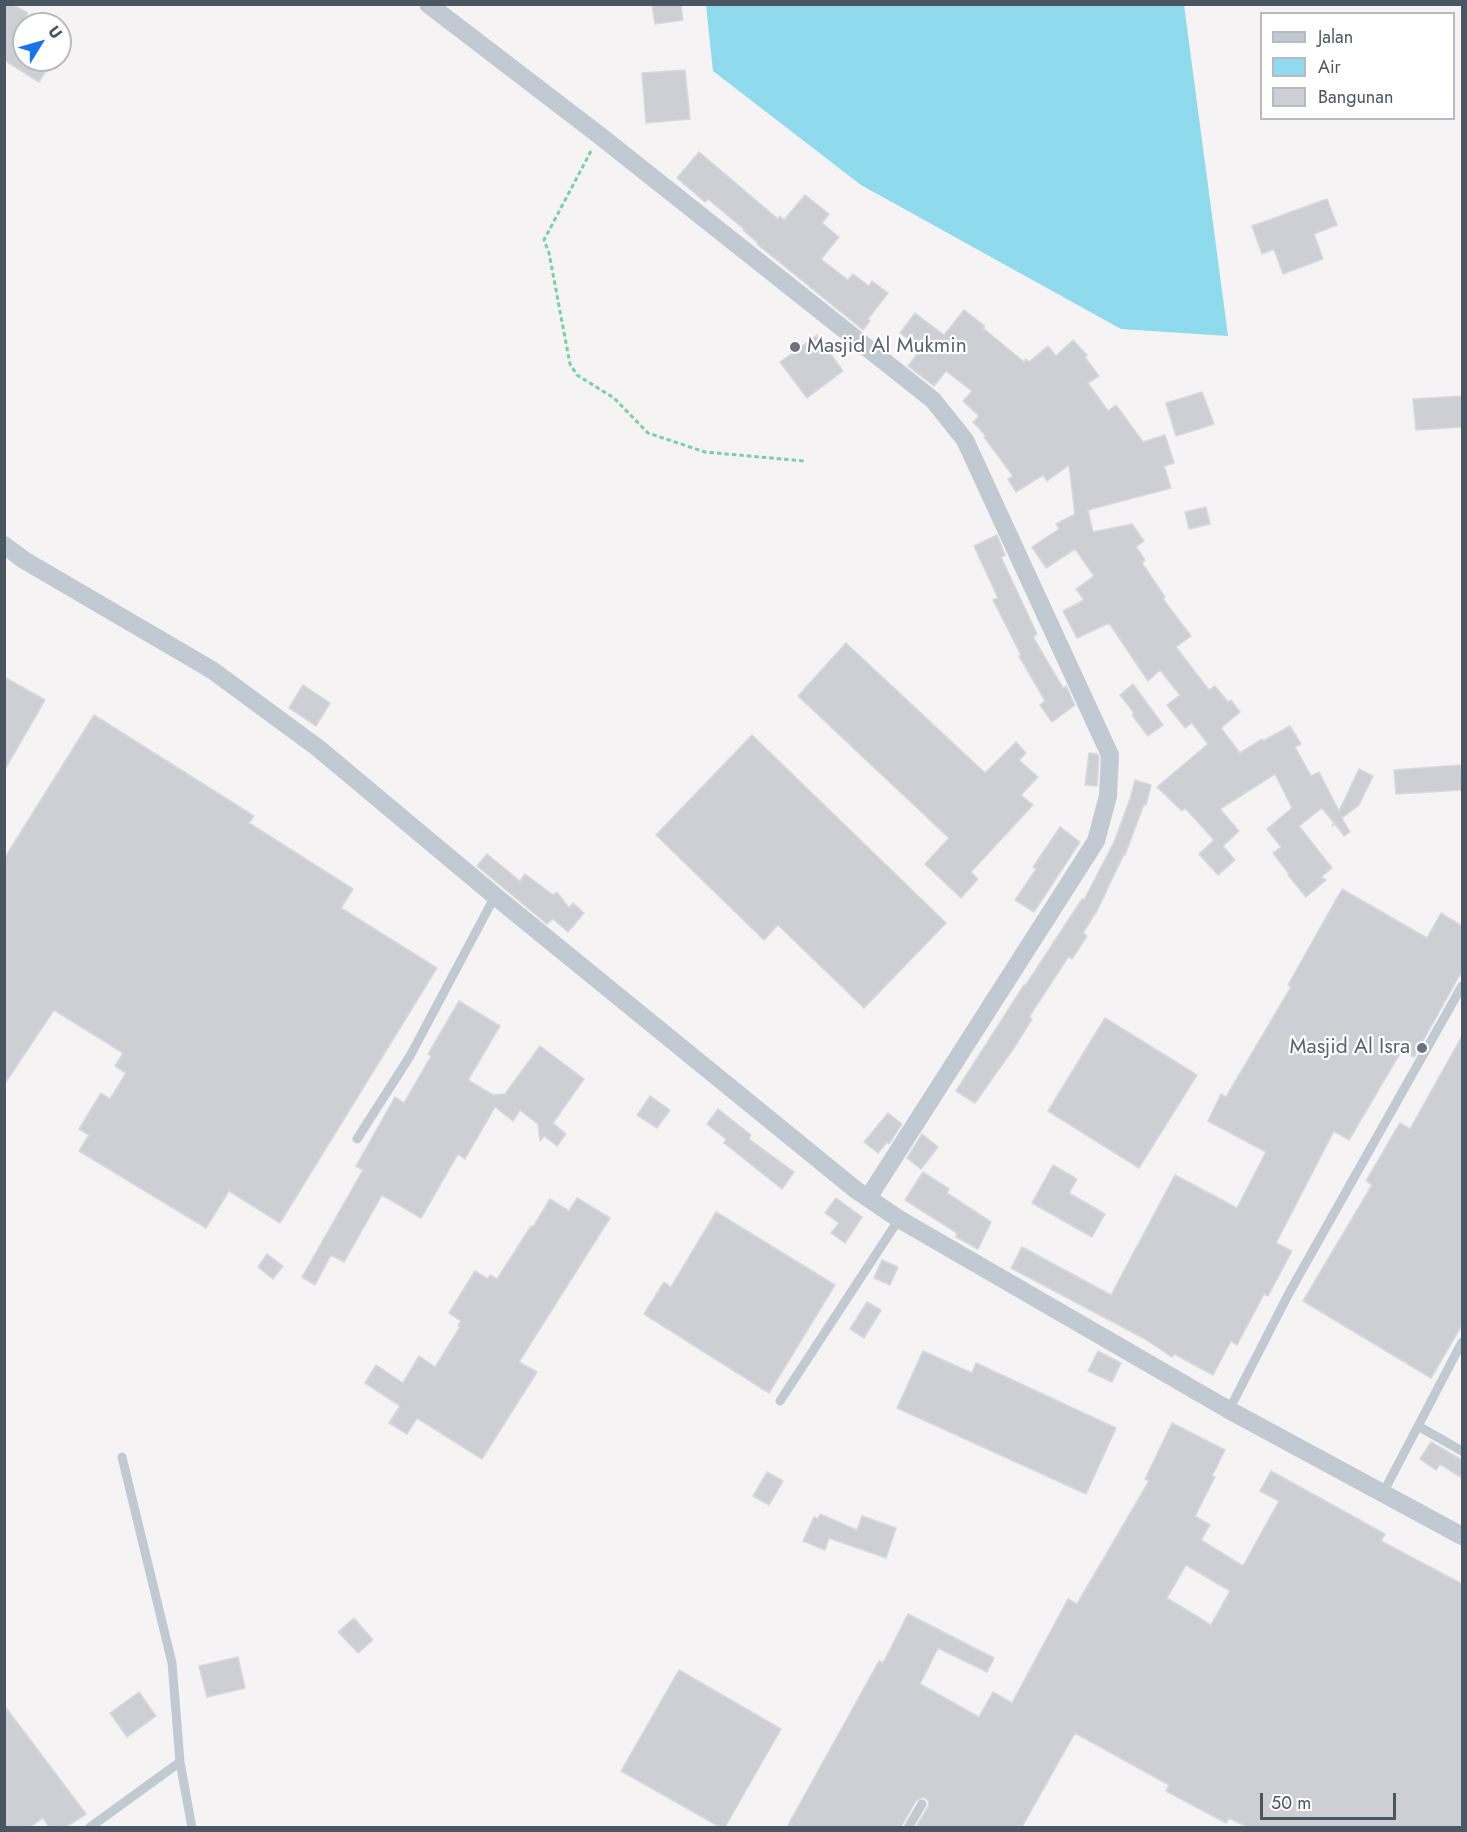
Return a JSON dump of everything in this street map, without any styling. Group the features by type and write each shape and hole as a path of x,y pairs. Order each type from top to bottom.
{"street":[{"path":"428,4 599,135 933,400 965,440 1110,756 1108,796 1096,841 868,1198"},
{"path":"4,545 24,560 212,670 318,748 495,896 856,1190 899,1219 1229,1410 1462,1536"}],"lane":[{"path":"357,1139 410,1056 495,896"},
{"path":"1229,1410 1289,1293 1462,986"},
{"path":"780,1401 899,1219"},
{"path":"1383,1493 1462,1342"},
{"path":"1418,1426 1462,1451"},
{"path":"122,1457 172,1663 180,1762 192,1827"},
{"path":"89,1827 180,1762"},
{"path":"908,1827 922,1804"}],"path":[{"path":"599,135 544,240 549,253 570,364 577,375 614,398 648,434 705,452 804,461"}],"water":[{"path":"706,5 1184,5 1228,336 1121,329 861,185 713,71"}],"building":[{"path":"4,4 11,4 26,12 12,12 12,65 4,60"},
{"path":"652,4 681,4 683,20 655,24"},
{"path":"685,70 690,119 646,123 642,73"},
{"path":"23,72 45,72 39,82"},
{"path":"699,152 778,219 780,216 784,220 805,195 829,214 822,223 839,237 822,260 848,280 853,274 869,286 872,281 888,293 868,319 870,321 863,330 757,244 744,229 708,199 705,202 677,178"},
{"path":"1327,199 1337,225 1314,234 1323,259 1283,274 1274,249 1262,254 1252,226"},
{"path":"964,310 1024,362 1026,359 1029,362 1048,346 1056,356 1073,340 1087,355 1085,357 1099,376 1088,383 1108,411 1116,405 1143,442 1165,435 1174,463 1164,466 1171,488 1088,510 1093,532 1132,524 1144,541 1136,547 1145,560 1142,563 1165,597 1163,599 1191,636 1176,647 1209,690 1215,686 1228,702 1231,700 1240,712 1221,728 1240,753 1262,739 1263,741 1290,726 1301,744 1295,747 1311,776 1319,772 1339,811 1359,769 1373,776 1359,805 1342,818 1350,832 1344,836 1335,824 1332,826 1334,823 1322,808 1299,826 1332,868 1321,877 1326,880 1306,897 1273,853 1281,847 1267,829 1292,808 1275,774 1220,809 1239,831 1223,846 1235,860 1218,875 1199,854 1214,840 1185,808 1182,811 1157,787 1208,744 1192,723 1185,728 1167,705 1180,695 1160,670 1148,681 1109,623 1077,638 1063,611 1084,600 1076,589 1094,576 1075,549 1046,568 1032,547 1059,529 1056,524 1075,514 1069,465 1047,481 1043,475 1016,492 1008,479 1013,476 984,437 986,436 973,422 979,416 963,401 972,391 946,371 934,386 908,366 921,349 900,333 915,313 944,335"},
{"path":"817,335 843,371 807,398 780,362"},
{"path":"1202,392 1214,424 1176,436 1166,403"},
{"path":"1462,396 1462,427 1416,430 1413,399"},
{"path":"1206,507 1210,524 1189,529 1185,512"},
{"path":"997,535 1005,555 1001,557 1037,634 1033,637 1063,688 1066,686 1075,705 1052,722 1040,705 1045,701 1019,656 1021,655 993,600 998,598 974,546"},
{"path":"846,643 985,773 1016,742 1026,753 1019,760 1038,777 1021,795 1033,805 971,872 978,879 961,898 925,864 949,838 798,696"},
{"path":"4,677 45,700 4,771"},
{"path":"1133,684 1163,725 1148,736 1120,695"},
{"path":"303,685 330,703 316,726 289,708"},
{"path":"94,715 254,816 249,823 353,889 341,908 437,968 280,1223 229,1191 206,1228 79,1151 89,1135 79,1129 101,1093 110,1099 126,1073 115,1066 123,1053 54,1010 4,1085 4,859"},
{"path":"752,735 946,923 864,1008 778,925 764,940 656,835"},
{"path":"1089,753 1097,754 1099,757 1097,786 1085,785"},
{"path":"1461,765 1462,790 1396,794 1394,770"},
{"path":"1135,780 1151,785 1146,805 1144,804 1125,855 1098,909 1083,933 1087,936 1072,959 1069,956 1029,1017 1032,1019 1014,1048 975,1103 956,1091 1024,985 1082,899 1084,900 1114,842"},
{"path":"1060,827 1080,842 1034,912 1015,900 1036,869 1033,867"},
{"path":"487,854 520,881 525,874 553,895 557,892 569,908 573,903 584,913 568,932 553,919 547,924 477,866"},
{"path":"1342,889 1427,938 1441,913 1462,926 1462,971 1414,1057 1402,1050 1349,1140 1334,1131 1276,1243 1292,1251 1268,1296 1264,1294 1237,1345 1231,1341 1213,1375 1174,1354 1172,1357 1145,1339 1011,1268 1022,1247 1111,1295 1175,1175 1237,1208 1266,1152 1208,1121 1221,1094 1226,1097 1291,987 1288,985"},
{"path":"459,1001 500,1026 468,1080 493,1095 505,1094 540,1046 584,1079 553,1123 566,1134 557,1146 544,1136 540,1141 538,1124 520,1110 513,1121 495,1107 465,1159 458,1154 421,1218 382,1195 344,1262 331,1255 315,1285 302,1277 363,1170 356,1166 395,1097 404,1103 431,1056 428,1054"},
{"path":"1105,1018 1197,1075 1139,1168 1048,1111"},
{"path":"1462,1036 1462,1325 1431,1378 1303,1301 1372,1185 1366,1181 1400,1123 1410,1129"},
{"path":"650,1096 670,1110 657,1128 637,1115"},
{"path":"718,1109 751,1135 749,1139 794,1172 782,1189 724,1143 726,1139 707,1124"},
{"path":"888,1113 902,1124 889,1144 887,1142 878,1153 864,1142"},
{"path":"922,1134 938,1147 921,1169 907,1158"},
{"path":"1053,1165 1077,1179 1069,1193 1105,1214 1092,1237 1032,1203"},
{"path":"923,1172 949,1189 947,1193 991,1222 978,1249 956,1237 957,1233 905,1200"},
{"path":"577,1198 610,1218 519,1362 537,1372 482,1459 417,1418 407,1434 389,1423 400,1406 365,1383 376,1365 403,1383 419,1356 435,1367 460,1327 458,1326 461,1321 449,1313 475,1271 488,1279 490,1275 497,1279 550,1199 569,1211"},
{"path":"836,1198 862,1217 845,1243 831,1233 839,1223 825,1213"},
{"path":"716,1212 835,1285 769,1393 644,1314 664,1282 671,1287"},
{"path":"267,1254 283,1266 273,1279 258,1267"},
{"path":"882,1260 898,1267 890,1285 874,1278"},
{"path":"867,1302 881,1310 864,1338 850,1329"},
{"path":"923,1351 972,1373 976,1363 1116,1428 1086,1494 897,1408"},
{"path":"1098,1351 1121,1363 1112,1382 1088,1371"},
{"path":"1172,1423 1225,1450 1212,1476 1215,1477 1195,1516 1210,1525 1201,1540 1243,1566 1279,1501 1260,1491 1271,1471 1385,1534 1381,1541 1462,1584 1462,1827 1247,1827 1229,1818 1226,1823 1166,1791 1169,1785 1075,1733 1022,1827 916,1827 929,1805 928,1800 923,1797 916,1801 901,1827 787,1827 879,1661 883,1663 908,1614 994,1658 987,1672 938,1648 920,1684 979,1717 993,1692 1012,1703 1068,1599 1077,1604 1149,1481 1145,1479","holes":["1186,1565 1230,1591 1211,1625 1167,1598"]},
{"path":"1431,1442 1462,1460 1462,1478 1440,1464 1436,1470 1420,1459"},
{"path":"767,1472 783,1481 769,1505 753,1496"},
{"path":"820,1514 857,1530 862,1516 896,1528 886,1558 829,1538 825,1550 803,1541 814,1517 818,1519"},
{"path":"354,1618 373,1640 358,1653 338,1632"},
{"path":"238,1657 245,1688 207,1697 199,1666"},
{"path":"679,1670 781,1729 725,1827 720,1827 621,1771"},
{"path":"139,1692 156,1716 127,1737 110,1713"},
{"path":"4,1705 86,1814 66,1827 49,1827 43,1818 30,1827 4,1827"}],"place":[{"name":"Masjid Al Mukmin","path":"795,347"},
{"name":"Masjid Al Isra","path":"1422,1048"}]}
